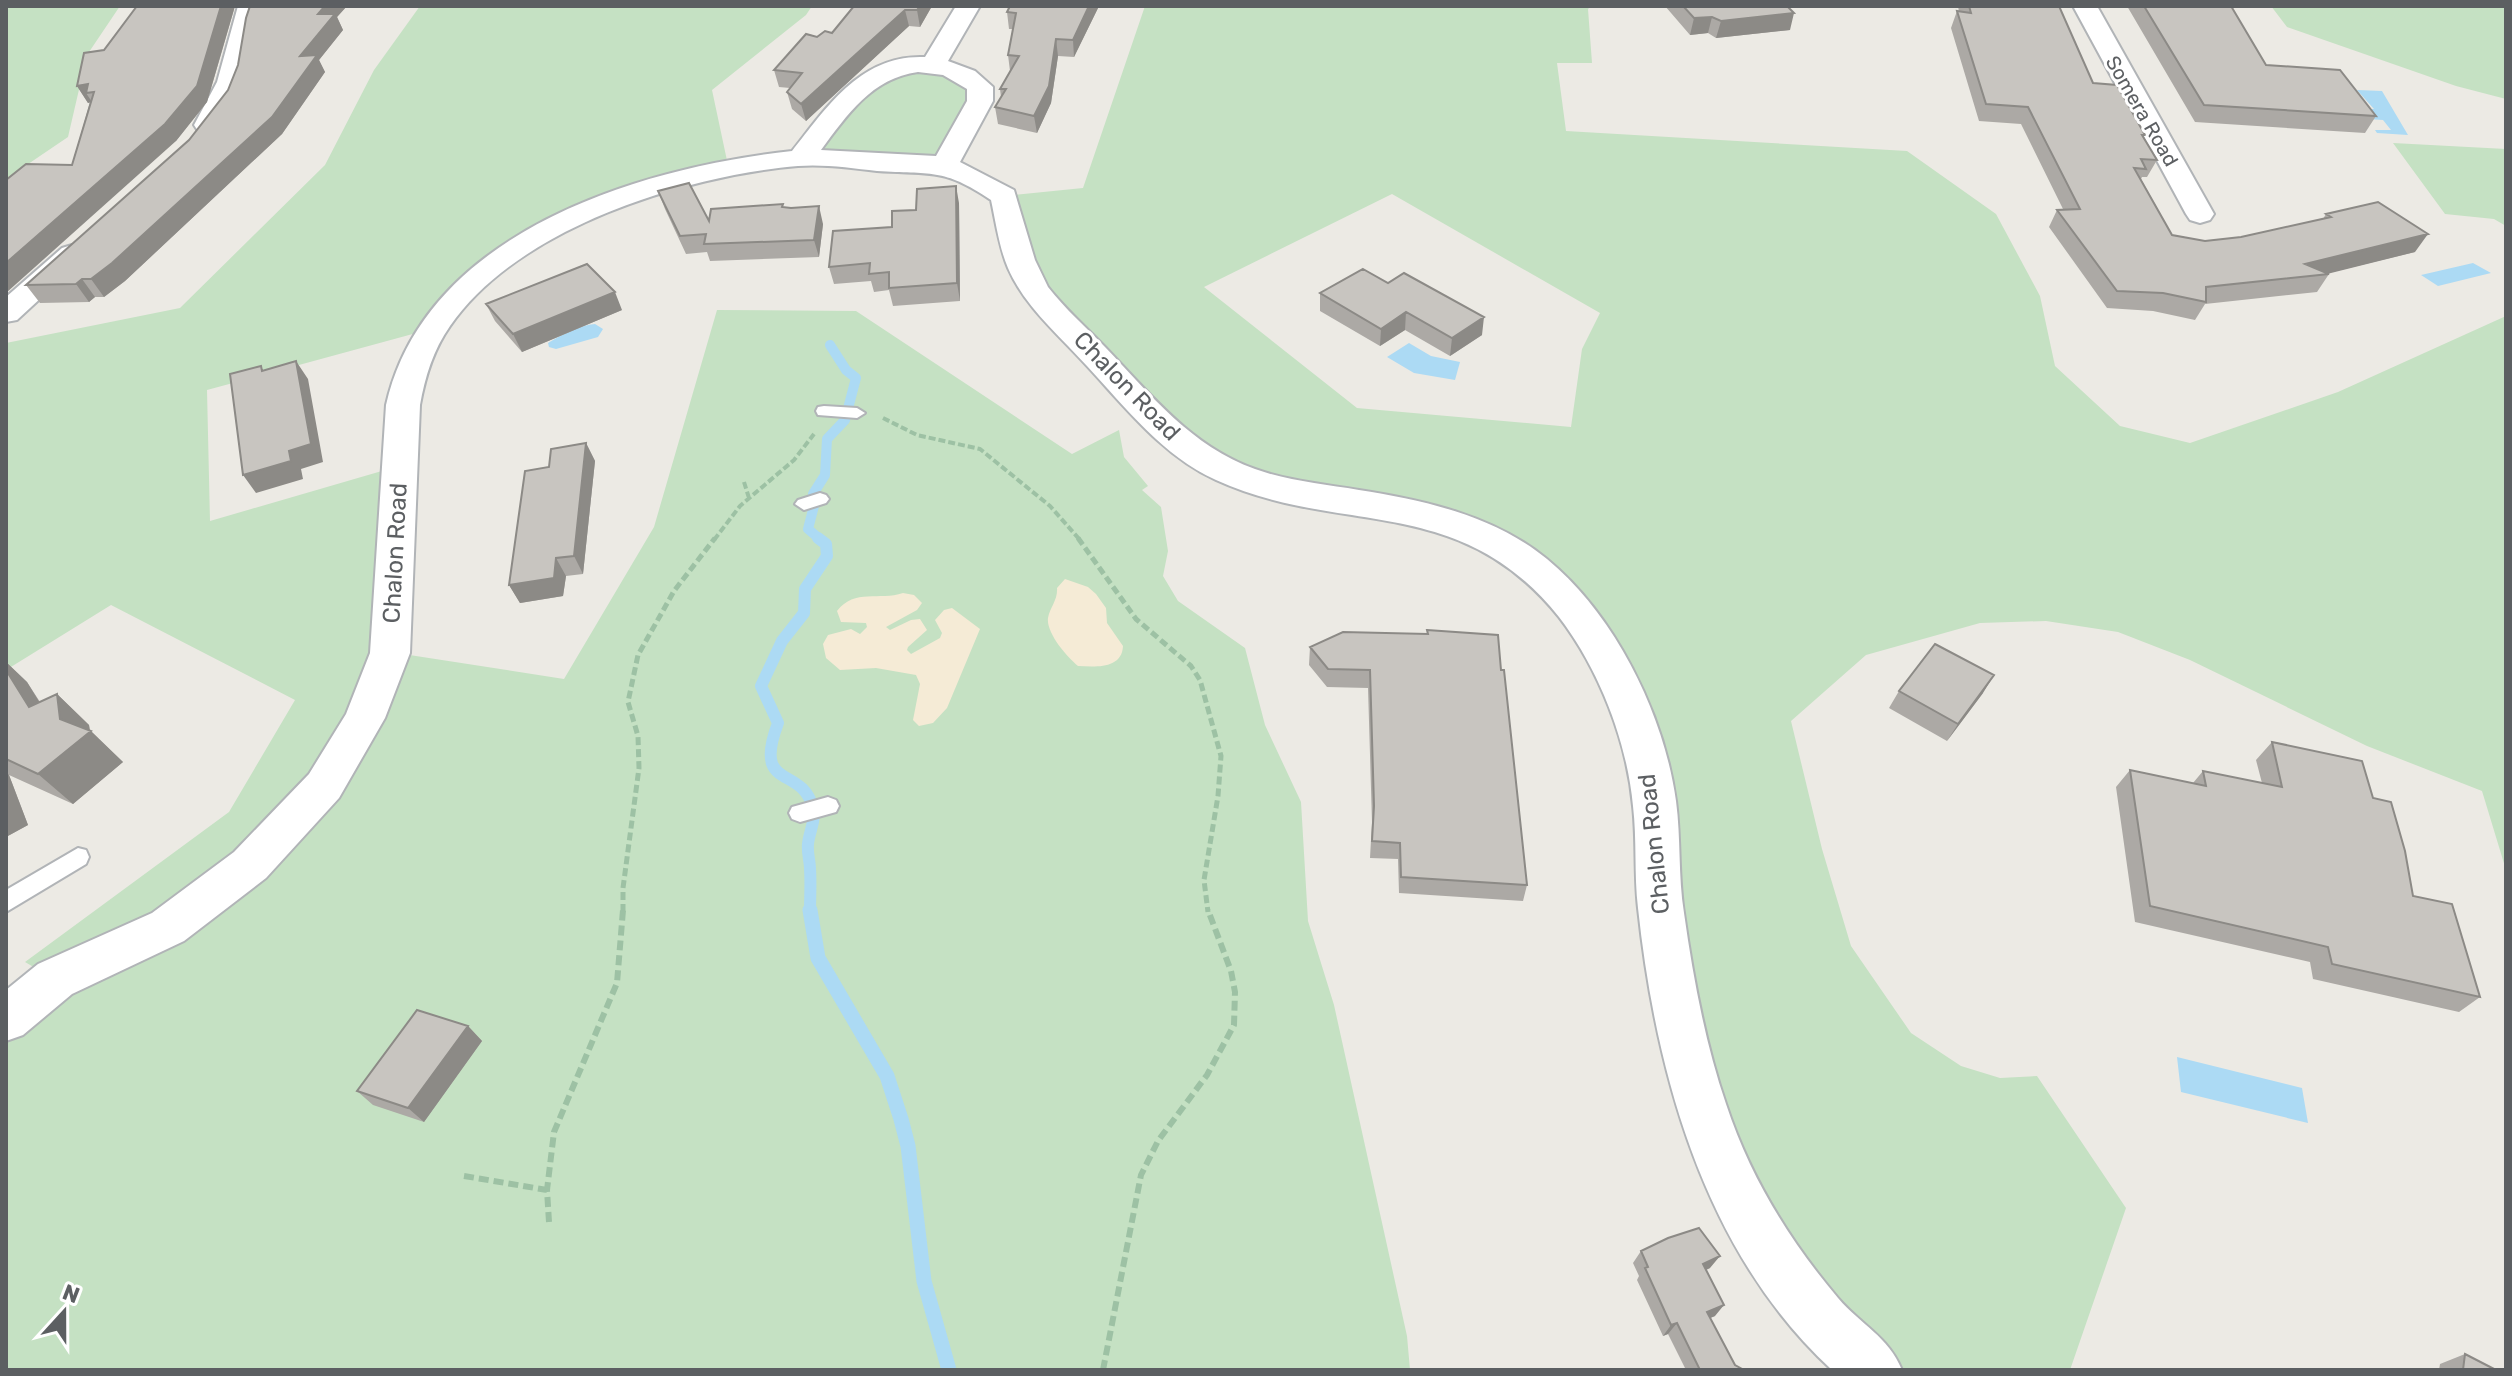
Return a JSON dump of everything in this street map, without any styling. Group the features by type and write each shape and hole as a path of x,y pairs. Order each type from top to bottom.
{"street":[{"path":"188,149 222,105 232,81 240,34 250,6"},
{"path":"934,63 968,6"},
{"name":"Somera Road","path":"2085,6 2200,214"},
{"path":"800,158 856,90 873,77 900,68 934,63 965,73 980,87 980,101 944,166"},
{"name":"Chalon Road","path":"6,1019 55,979 168,927 250,865 324,786 365,718 390,653 403,405 409,371 431,329 462,292 509,254 609,203 665,185 800,158 944,166 968,174 1004,196 1018,251 1030,282 1148,413 1201,458 1231,473 1274,486 1423,513 1471,529 1514,551 1542,573 1575,611 1601,654 1629,712 1652,786 1660,910 1679,1029 1697,1098 1724,1171 1760,1239 1810,1311 1874,1370"},
{"path":"6,313 86,241"},
{"path":"6,999 55,979"}],"lane":[{"path":"830,411 857,413"},
{"path":"800,813 828,806"},
{"path":"6,902 78,857"}],"path":[{"path":"549,1222 547,1190 554,1132 617,983 623,932 623,888 639,768 638,736 628,702 638,655 674,591 749,498 794,460 830,411"},
{"path":"857,413 872,414 917,435 964,443 994,458 1050,506 1084,544 1136,619 1191,666 1200,680 1212,714 1221,756 1218,796 1204,880 1206,906 1233,982 1234,1025 1207,1075 1158,1141 1141,1175 1103,1370"},
{"path":"744,482 749,498"},
{"path":"464,1176 547,1190"}],"green space":[{"path":"6,6 120,6 87,55 68,137 6,179"},
{"path":"420,6 812,6 806,15 712,90 729,170 553,229 431,329 207,390 210,521 399,466 390,652 564,679 654,527 717,310 856,311 1072,454 1119,430 1124,457 1148,486 1142,490 1161,507 1168,551 1163,576 1178,601 1245,648 1265,725 1301,802 1308,921 1334,1005 1407,1336 1410,1370 6,1370 6,999 54,979 25,962 229,812 295,700 111,605 6,670 6,343 180,308 325,165 374,70"},
{"path":"1145,6 1591,6 1588,9 1592,63 1557,63 1566,131 1907,151 1996,214 2040,296 2055,366 2120,426 2190,443 2338,392 2506,316 2506,870 2482,791 2367,746 2190,660 2118,632 2046,621 1980,623 1866,655 1791,721 1822,849 1851,946 1911,1033 1961,1066 2000,1078 2037,1076 2126,1208 2070,1370 1874,1370 1724,1171 1629,712 1514,551 1231,473 1050,306 1004,196 1083,188","holes":["1392,194 1600,313 1582,349 1571,427 1357,408 1204,287"]},
{"path":"2271,6 2506,6 2506,99 2456,86 2287,27"},
{"path":"934,63 980,87 944,166 800,158 856,90"},
{"path":"2393,143 2506,149 2506,226 2494,219 2445,214"}],"sand":[{"path":"1065,579 1088,587 1106,608 1107,623 1123,646 1122,654 1113,663 1078,666 1054,637 1048,618 1057,588"},
{"path":"914,595 922,603 917,610 886,627 890,630 920,619 927,630 908,647 911,654 940,638 942,633 935,620 944,610 952,608 980,629 947,708 933,723 919,726 913,720 920,684 916,675 876,668 840,670 826,658 823,644 828,635 851,629 860,634 867,627 866,623 841,622 837,611 844,604 859,597"}],"water":[{"path":"2357,90 2382,91 2408,135 2377,133 2375,130 2391,130 2383,120 2367,119 2359,109 2374,109"},
{"path":"2473,263 2491,273 2438,286 2421,275"},
{"path":"595,324 603,329 598,337 556,349 549,347 548,343 565,334"},
{"path":"1409,343 1431,356 1460,362 1455,380 1414,373 1387,357"},
{"path":"2177,1057 2302,1088 2308,1123 2181,1092"}],"building":[{"path":"137,6 221,6 197,86 165,124 6,263 6,180 26,164 72,165 94,92 86,93 88,84 77,86 84,53 104,50"},
{"path":"250,6 325,6 318,14 335,14 300,56 317,55 272,117 91,279 82,279 76,284 26,285 189,140 228,90 238,65"},
{"path":"854,6 920,6 917,10 905,10 801,104 787,92 802,73 774,70 806,34 817,37 825,31 832,33"},
{"path":"1010,6 1089,6 1073,40 1056,39 1049,86 1034,116 995,107 1006,89 1000,89 1019,56 1008,55 1016,13 1007,12"},
{"path":"1683,6 1787,6 1794,13 1721,21 1712,17 1694,18"},
{"path":"1969,6 2059,6 2093,83 2117,85 2145,135 2142,135 2157,160 2141,159 2146,169 2134,168 2172,235 2205,241 2241,237 2331,217 2326,214 2378,202 2428,234 2305,264 2329,274 2206,287 2206,302 2163,293 2117,291 2057,210 2080,209 2028,107 1986,104 1957,11 1971,13"},
{"path":"2144,6 2231,6 2266,65 2340,70 2376,116 2204,105"},
{"path":"689,183 709,221 711,209 783,204 782,207 791,208 819,206 814,240 704,244 706,234 680,236 658,191"},
{"path":"956,186 957,283 889,288 889,272 869,274 870,263 829,267 833,231 892,227 892,211 916,210 917,189"},
{"path":"587,264 615,292 513,334 486,304"},
{"path":"1363,269 1388,283 1404,273 1484,317 1452,338 1406,312 1381,329 1320,293"},
{"path":"296,361 311,444 289,451 291,461 243,475 230,374 261,366 262,371"},
{"path":"586,443 574,556 556,558 554,578 509,585 525,471 549,467 551,449"},
{"path":"1427,630 1498,635 1527,885 1401,877 1400,843 1372,841 1374,806 1370,670 1328,669 1310,647 1343,632 1428,634"},
{"path":"1935,644 1994,675 1958,724 1899,691"},
{"path":"6,670 29,707 57,694 60,719 91,731 38,774 6,759"},
{"path":"2272,742 2362,761 2373,798 2391,802 2405,851 2413,896 2452,904 2480,997 2332,964 2328,947 2150,906 2130,770 2206,786 2203,771 2282,787"},
{"path":"417,1010 468,1026 408,1108 357,1091"},
{"path":"1699,1228 1720,1256 1703,1264 1724,1305 1707,1312 1735,1365 1744,1370 1700,1370 1677,1323 1671,1325 1645,1268 1648,1267 1641,1251"},
{"path":"2465,1354 2496,1370 2463,1370"}],"waterway":[{"path":"821,540 808,529 814,506 813,494 825,475 827,439 845,420 856,378 846,370 830,345"},
{"path":"810,910 808,847 813,808 799,786 775,769 771,759 778,723 761,686 782,641 804,613 805,589 827,556 826,544 818,538"},
{"path":"810,910 818,958 887,1076 901,1119 908,1146 924,1281 949,1370"}]}
